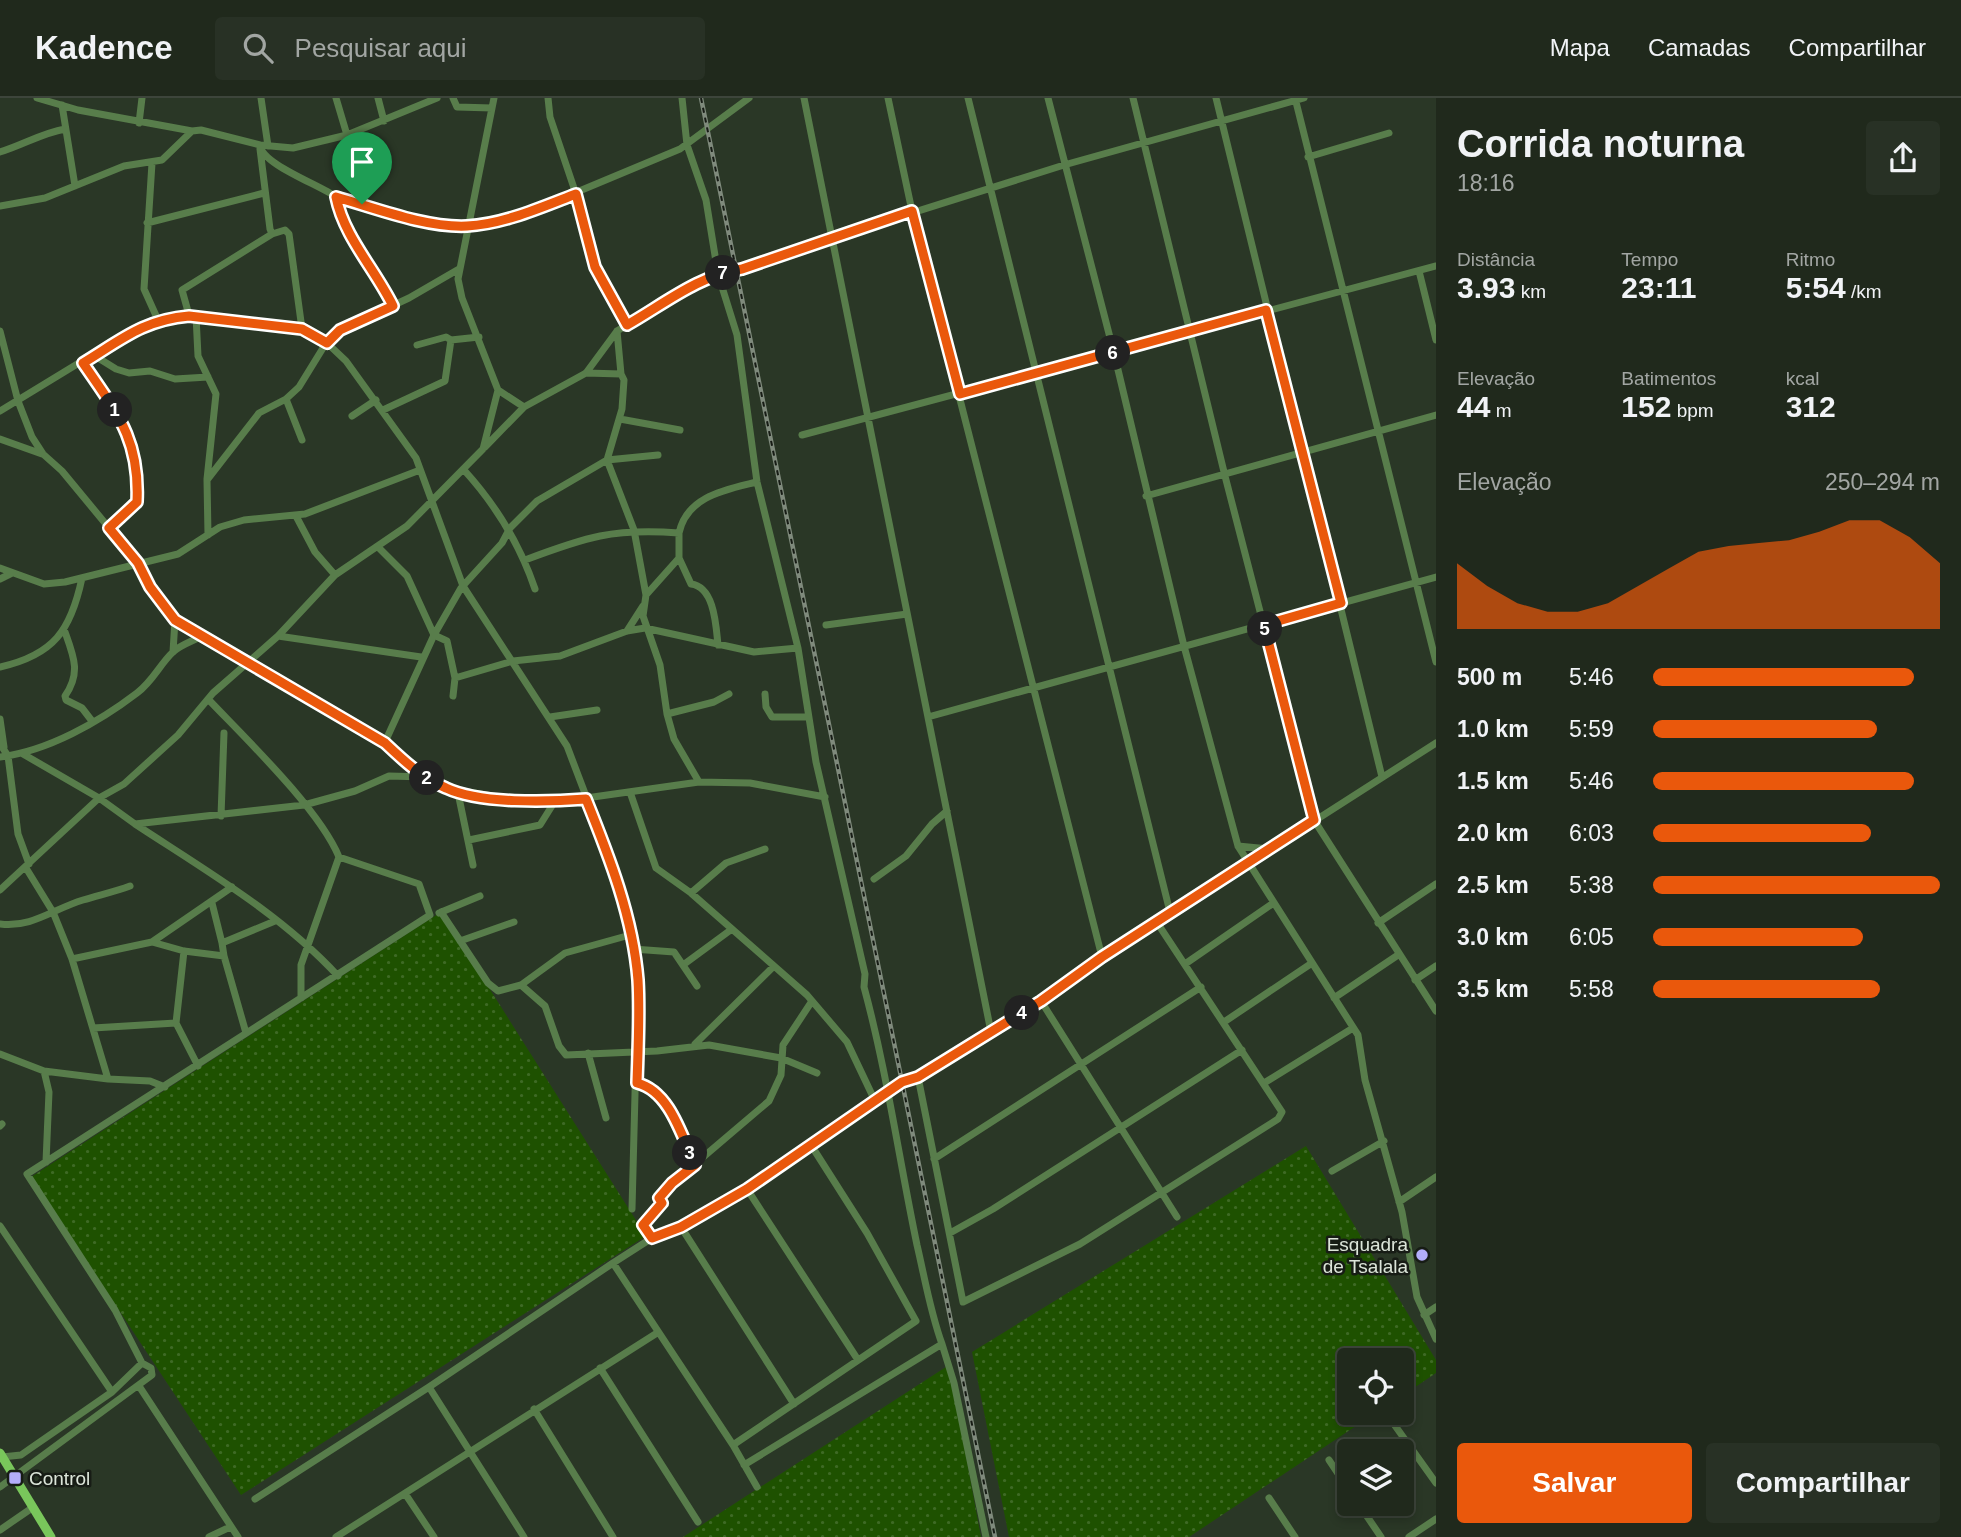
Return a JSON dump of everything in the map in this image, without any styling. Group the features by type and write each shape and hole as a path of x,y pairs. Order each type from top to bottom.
{"main road":[{"path":"1,1455 51,1537"}],"street":[{"path":"37,98 139,123 201,130 263,147 293,148 347,135 437,98"},
{"path":"139,123 142,98"},
{"path":"261,98 264,193 272,234"},
{"path":"336,98 347,135"},
{"path":"378,98 384,121"},
{"path":"453,98 457,107 492,108"},
{"path":"483,449 498,390 480,337 462,298 459,269 494,98"},
{"path":"548,98 550,117 576,194 595,267 627,325"},
{"path":"682,98 687,145 706,200 718,274 737,335 757,482 798,648 808,716 889,1094 927,1297 954,1383 986,1537"},
{"path":"263,147 284,169 336,197 411,219 467,226 529,212 687,145 749,98"},
{"path":"804,98 991,1032"},
{"path":"888,98 912,211 1102,957"},
{"path":"968,98 988,188 1038,373 1170,912"},
{"path":"1048,98 1114,353 1146,496 1184,646 1238,846 1272,904 1335,998 1361,1046 1364,1080 1384,1141 1399,1202 1416,1297 1436,1339"},
{"path":"1133,98 1225,476 1314,820 1436,1011"},
{"path":"1216,98 1382,777"},
{"path":"0,890 99,798 124,783 178,735 208,699 278,636 335,575 407,526 524,407 586,373 617,331 684,290 718,274 742,269 912,211 1298,99 1308,157 1436,662"},
{"path":"63,103 75,186"},
{"path":"0,152 33,141 47,132 65,129"},
{"path":"0,206 45,198 124,166 162,160 192,131"},
{"path":"1308,157 1389,133"},
{"path":"152,163 144,289 158,320"},
{"path":"147,223 264,193"},
{"path":"336,197 349,233 379,277 393,306"},
{"path":"208,535 207,480 216,394 198,356 193,316 182,290 272,234 285,230 289,234 302,329"},
{"path":"802,435 1436,266"},
{"path":"207,480 259,413 286,399 309,375 327,343 340,330 393,306 459,269"},
{"path":"1419,271 1436,340"},
{"path":"0,411 95,356 138,327 158,320 193,316 302,329 327,343 346,361 416,458 463,586 567,747 618,885 638,979 632,1209"},
{"path":"0,331 25,425 43,454 138,563 150,587 175,620 385,743 425,777 458,793 555,801 699,782 750,783 825,796"},
{"path":"617,331 621,374 624,380 620,419 607,460 634,530 646,595"},
{"path":"417,345 446,337 451,340 480,337"},
{"path":"383,410 445,381 451,340"},
{"path":"95,356 116,369 129,373 150,371 175,379 208,377"},
{"path":"83,363 125,427 135,464 137,502 109,528"},
{"path":"586,373 621,374"},
{"path":"498,390 524,407"},
{"path":"286,399 302,440"},
{"path":"352,416 376,400"},
{"path":"1146,496 1436,415"},
{"path":"620,419 680,430"},
{"path":"0,439 43,454"},
{"path":"385,743 398,718 421,657 463,586 502,543 508,531 537,501 607,460 658,454"},
{"path":"0,568 44,584 82,578 178,554 220,527 244,520 296,516 420,470"},
{"path":"464,470 484,492 508,531 525,560 535,589"},
{"path":"718,645 707,595 701,587 691,584 679,558 678,533 685,514 695,503 712,495 757,482"},
{"path":"296,516 315,552 335,575"},
{"path":"525,560 579,539 634,530 678,533"},
{"path":"378,547 407,576 434,635 447,640 455,678 453,696"},
{"path":"627,631 646,595 679,558"},
{"path":"0,579 12,573"},
{"path":"928,718 1436,577"},
{"path":"82,578 65,632 76,669 76,679 65,696 66,700 82,708 92,722"},
{"path":"643,605 645,628 660,665 667,714 674,739 699,782"},
{"path":"826,625 907,614"},
{"path":"173,652 175,620"},
{"path":"455,678 513,661 560,656 627,631 645,628 754,652 798,648"},
{"path":"0,667 34,655 65,632"},
{"path":"4,757 23,754 92,722 137,693 158,674 173,652 202,636"},
{"path":"278,636 421,657"},
{"path":"667,714 714,702 729,694"},
{"path":"765,694 768,713 772,717 808,716"},
{"path":"208,699 304,805 333,844 339,857 300,972 301,998"},
{"path":"550,717 597,709"},
{"path":"0,719 16,826 28,866 54,912 72,959 108,1079"},
{"path":"221,816 224,733"},
{"path":"255,1499 652,1238 681,1227 747,1189 889,1094 902,1082 918,1077 1041,1001 1156,921 1436,743"},
{"path":"23,754 99,798 232,887 308,943 338,976"},
{"path":"135,824 304,805 355,791 390,776 425,777"},
{"path":"630,792 656,868 691,893 812,1001 847,1042 875,1101"},
{"path":"458,793 473,864"},
{"path":"469,840 540,825 555,801"},
{"path":"874,879 906,856 932,824 947,811"},
{"path":"1238,846 1271,849"},
{"path":"691,893 726,863 765,849"},
{"path":"339,857 419,884 430,915"},
{"path":"1378,923 1436,884"},
{"path":"0,924 18,926 130,886"},
{"path":"72,959 152,942 232,887"},
{"path":"0,1487 152,1376 151,1368 142,1363 115,1310 27,1174 430,915 480,896"},
{"path":"212,903 246,1033"},
{"path":"1185,964 1272,904"},
{"path":"441,912 492,988 498,991 521,985 565,953 630,935"},
{"path":"222,943 275,921"},
{"path":"918,1077 950,1233 960,1299 964,1302 1080,1244 1282,1115 1264,1083 1156,921"},
{"path":"460,941 514,922"},
{"path":"683,965 732,929"},
{"path":"152,942 184,951 224,956"},
{"path":"633,949 674,952 697,986"},
{"path":"184,951 176,1023 198,1066"},
{"path":"1335,998 1398,955"},
{"path":"1224,1022 1312,963"},
{"path":"692,1046 710,1032 774,966"},
{"path":"1415,980 1436,966"},
{"path":"521,985 545,1006 562,1052 566,1055 709,1045 781,1058 817,1073"},
{"path":"934,1159 1201,987"},
{"path":"652,1238 643,1225 662,1203 659,1198 672,1183 769,1101 781,1075 781,1058 789,1033 812,1001"},
{"path":"1041,1001 1082,1062 1177,1217"},
{"path":"93,1028 176,1023"},
{"path":"1264,1083 1353,1028"},
{"path":"950,1233 1122,1128 1242,1050"},
{"path":"588,1053 606,1118"},
{"path":"0,1054 44,1071 149,1081 165,1087"},
{"path":"44,1071 49,1093 46,1162"},
{"path":"637,1083 651,1088 661,1097 695,1165"},
{"path":"1332,1171 1384,1141"},
{"path":"733,1445 914,1324 916,1319 811,1145"},
{"path":"1399,1202 1436,1177"},
{"path":"747,1189 858,1360"},
{"path":"0,1226 112,1392"},
{"path":"681,1227 794,1404"},
{"path":"613,1263 733,1445 757,1487"},
{"path":"1424,1315 1436,1307"},
{"path":"339,1536 407,1495 534,1409 657,1333"},
{"path":"744,1465 942,1344"},
{"path":"1,1455 21,1455 112,1392 142,1363"},
{"path":"600,1368 698,1522"},
{"path":"139,1386 238,1537"},
{"path":"429,1387 524,1537"},
{"path":"534,1409 613,1537"},
{"path":"1395,1425 1436,1483"},
{"path":"31,1448 34,1457 39,1457"},
{"path":"1329,1460 1337,1472"},
{"path":"407,1495 434,1537"},
{"path":"1269,1499 1295,1537"},
{"path":"0,1530 32,1508"},
{"path":"1367,1516 1381,1537"},
{"path":"1411,1536 1436,1519"},
{"path":"209,1537 230,1527"}],"green space":[{"path":"441,912 646,1236 241,1495 31,1177"},
{"path":"1306,1146 1436,1360 1436,1373 1414,1388 1414,1348 1337,1348 1337,1425 1357,1425 1189,1537 1009,1537 972,1352"},
{"path":"949,1365 981,1537 683,1537"}],"railway":[{"path":"701,98 995,1537"}],"place":[{"name":"Esquadra de Tsalala","path":"1422,1255"},
{"name":"Control","path":"15,1478"}],"route":[{"path":"576,194 595,267 627,325 684,290 718,274 742,269 912,211 960,394 1266,310 1341,603 1264,625 1314,820 1102,957 1041,1001 918,1077 902,1082 889,1094 747,1189 681,1227 652,1238 643,1225 662,1203 659,1198 672,1183 695,1165 661,1097 651,1088 637,1083 638,979 633,949 622,897 586,799 522,801 458,793 425,777 385,743 234,652 192,632 175,620 150,587 138,563 109,528 137,502 135,464 125,427 83,363 138,327 174,317 189,316 302,329 327,343 340,330 393,306 379,277 349,233 336,197 362,204 411,219 467,226 529,212 576,194"}]}
